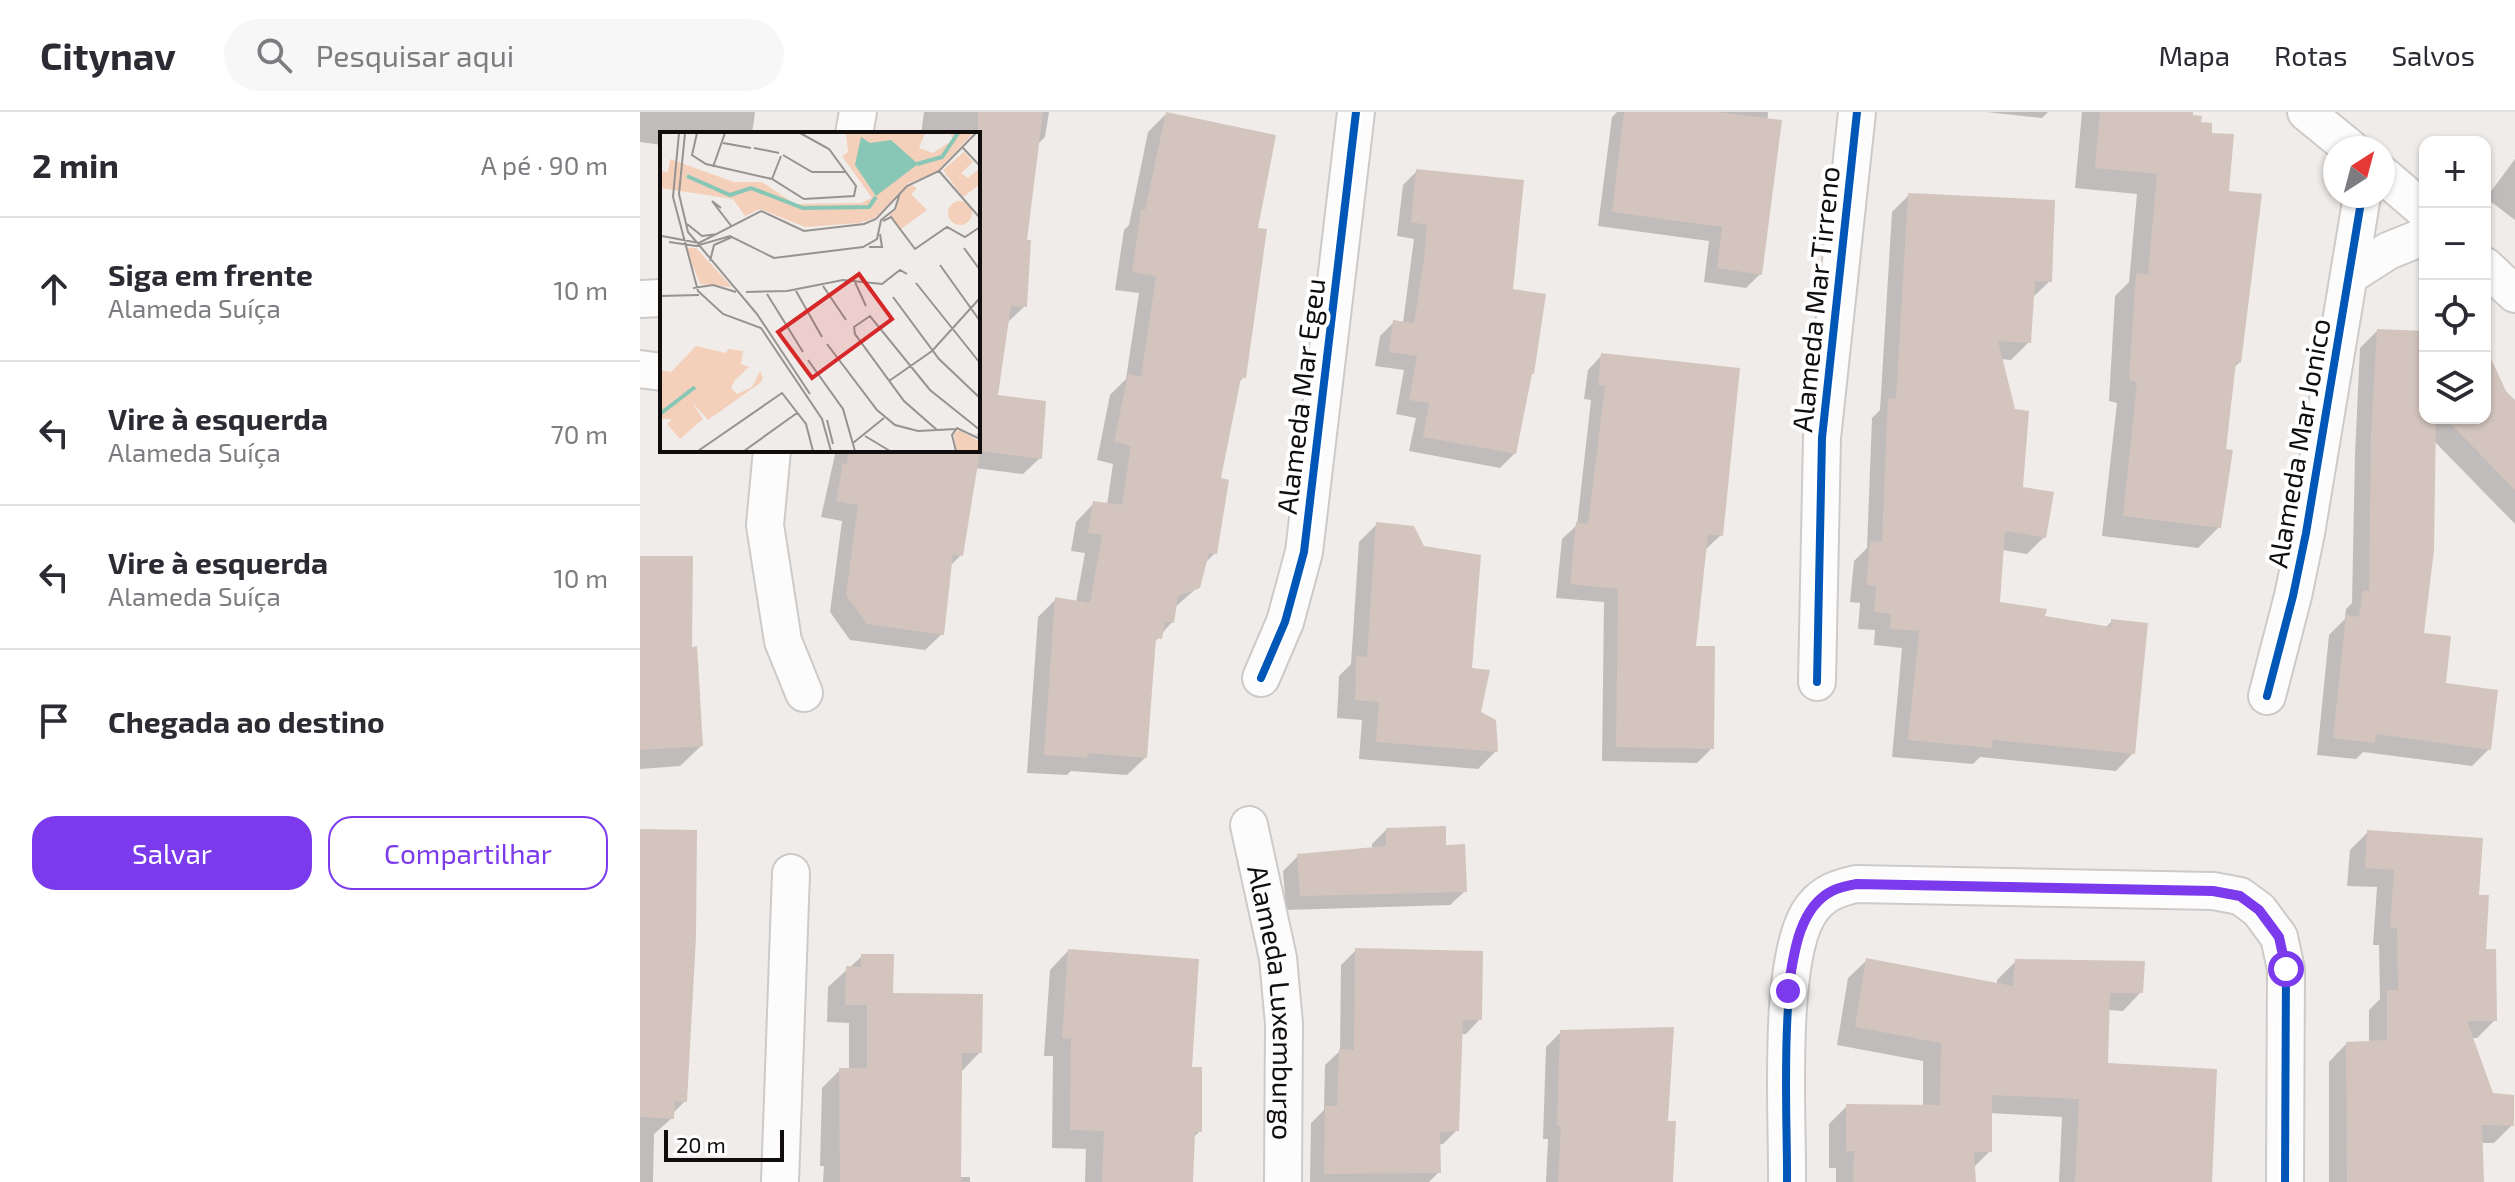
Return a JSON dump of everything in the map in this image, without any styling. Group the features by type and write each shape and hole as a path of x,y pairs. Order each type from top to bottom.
{"street":[{"path":"854,132 858,112"},
{"name":"Alameda Mar Egeu","path":"1261,678 1285,622 1304,552 1356,112"},
{"name":"Alameda Mar Tirreno","path":"1817,682 1822,438 1857,112"},
{"path":"2306,112 2335,136"},
{"path":"2395,185 2422,208"},
{"name":"Alameda Mar Jonico","path":"2267,696 2306,533 2360,208"},
{"path":"2349,276 2388,251 2419,238"},
{"path":"2491,272 2515,294"},
{"path":"640,299 660,298"},
{"path":"772,452 765,525 783,641 804,693"},
{"name":"Alameda Luxemburgo","path":"1249,825 1278,958 1284,1024 1283,1182"},
{"path":"780,1182 791,873"},
{"path":"1787,1182 1788,991 1795,947 1812,908 1831,891 1856,884 2213,891 2240,896 2259,910 2279,937 2286,969 2285,1182"}],"building":[{"path":"978,112 1043,112 1027,240 1031,240 1027,307 1011,306 998,395 1046,401 1042,459 980,451"},
{"path":"1166,112 1276,135 1258,228 1267,229 1246,378 1241,378 1221,478 1229,480 1217,554 1209,553 1200,588 1178,596 1174,623 1165,621 1162,639 1156,638 1147,758 1088,753 1087,758 1044,755 1055,597 1090,603 1102,535 1088,533 1093,501 1122,505 1131,446 1114,442 1128,374 1141,377 1156,276 1132,272 1141,210 1145,210"},
{"path":"1624,112 1718,112 1782,120 1762,275 1717,268 1722,227 1612,212"},
{"path":"2100,112 2193,112 2193,115 2202,116 2201,122 2212,123 2212,133 2234,134 2229,191 2262,194 2241,363 2236,362 2226,449 2233,450 2221,528 2123,516 2137,382 2129,380 2136,273 2148,275 2157,174 2095,168"},
{"path":"1416,169 1524,180 1513,289 1546,294 1534,374 1516,454 1423,437 1429,403 1409,400 1417,356 1389,352 1393,320 1414,323 1424,260 1427,225 1411,222"},
{"path":"1908,193 2055,200 2052,282 2035,281 2031,343 1998,341 2015,409 2029,411 2023,487 2054,492 2046,538 2005,531 2000,602 2047,609 2045,616 2111,627 2111,619 2148,623 2135,754 1993,740 1992,748 1908,740 1919,631 1890,629 1891,614 1874,612 1876,586 1866,585 1870,541 1882,542 1888,398 1896,399"},
{"path":"2377,329 2419,331 2419,424 2436,424 2434,550 2424,633 2451,636 2446,683 2498,690 2491,750 2376,734 2375,743 2333,738 2346,615 2359,617 2363,590 2369,591 2371,435"},
{"path":"1601,353 1740,368 1723,536 1708,534 1696,646 1715,646 1714,749 1616,747 1618,589 1570,584 1576,522 1588,524 1605,386 1598,385"},
{"path":"2491,359 2506,391 2515,400 2515,490 2451,424 2491,424"},
{"path":"848,452 980,452 963,556 953,554 944,635 867,624 846,595 858,505 836,501 843,463 847,464"},
{"path":"1376,522 1414,526 1424,546 1481,555 1472,668 1490,670 1481,712 1496,720 1498,752 1376,742 1379,702 1355,700 1356,656 1367,657"},
{"path":"640,556 693,556 692,647 697,646 703,746 640,750"},
{"path":"1446,826 1446,845 1465,844 1467,892 1300,896 1297,854 1386,846 1386,828"},
{"path":"640,829 697,830 696,937 687,1102 675,1101 674,1119 640,1117"},
{"path":"2367,830 2483,838 2479,895 2489,895 2486,949 2496,949 2497,1021 2467,1021 2493,1093 2514,1095 2514,1126 2482,1125 2484,1182 2347,1182 2346,1042 2387,1040 2387,990 2398,990 2397,928 2390,927 2394,870 2365,868"},
{"path":"1355,948 1483,951 1482,1020 1463,1020 1459,1131 1440,1132 1441,1173 1324,1174 1325,1106 1337,1106 1339,1049 1354,1050"},
{"path":"1068,949 1199,959 1192,1067 1202,1067 1202,1132 1195,1132 1193,1182 1102,1182 1104,1131 1070,1130 1071,1038 1062,1038"},
{"path":"861,954 894,954 893,993 983,994 982,1053 962,1053 961,1182 840,1182 839,1068 867,1068 867,1005 845,1005 846,966 861,967"},
{"path":"1866,958 2013,986 2015,959 2145,961 2143,993 2110,993 2108,1063 2217,1069 2212,1182 2075,1182 2079,1099 1992,1095 1992,1152 1974,1152 1976,1182 1853,1182 1854,1151 1846,1151 1846,1104 1940,1105 1941,1043 1855,1027"},
{"path":"1674,1027 1668,1121 1676,1121 1673,1182 1558,1182 1560,1030"}],"cycle path":[{"path":"1261,678 1285,622 1304,552 1356,112"},
{"path":"1817,682 1822,438 1857,112"},
{"path":"2267,696 2306,533 2360,208"},
{"path":"1787,1182 1786,1038 1793,960 1801,929 1813,907 1833,891 1856,884 2213,891 2240,896 2259,910 2279,937 2286,969 2285,1182"}],"route":[{"path":"1788,991 1795,947 1812,908 1831,891 1856,884 2213,891 2240,896 2259,910 2279,937 2286,969"}]}
